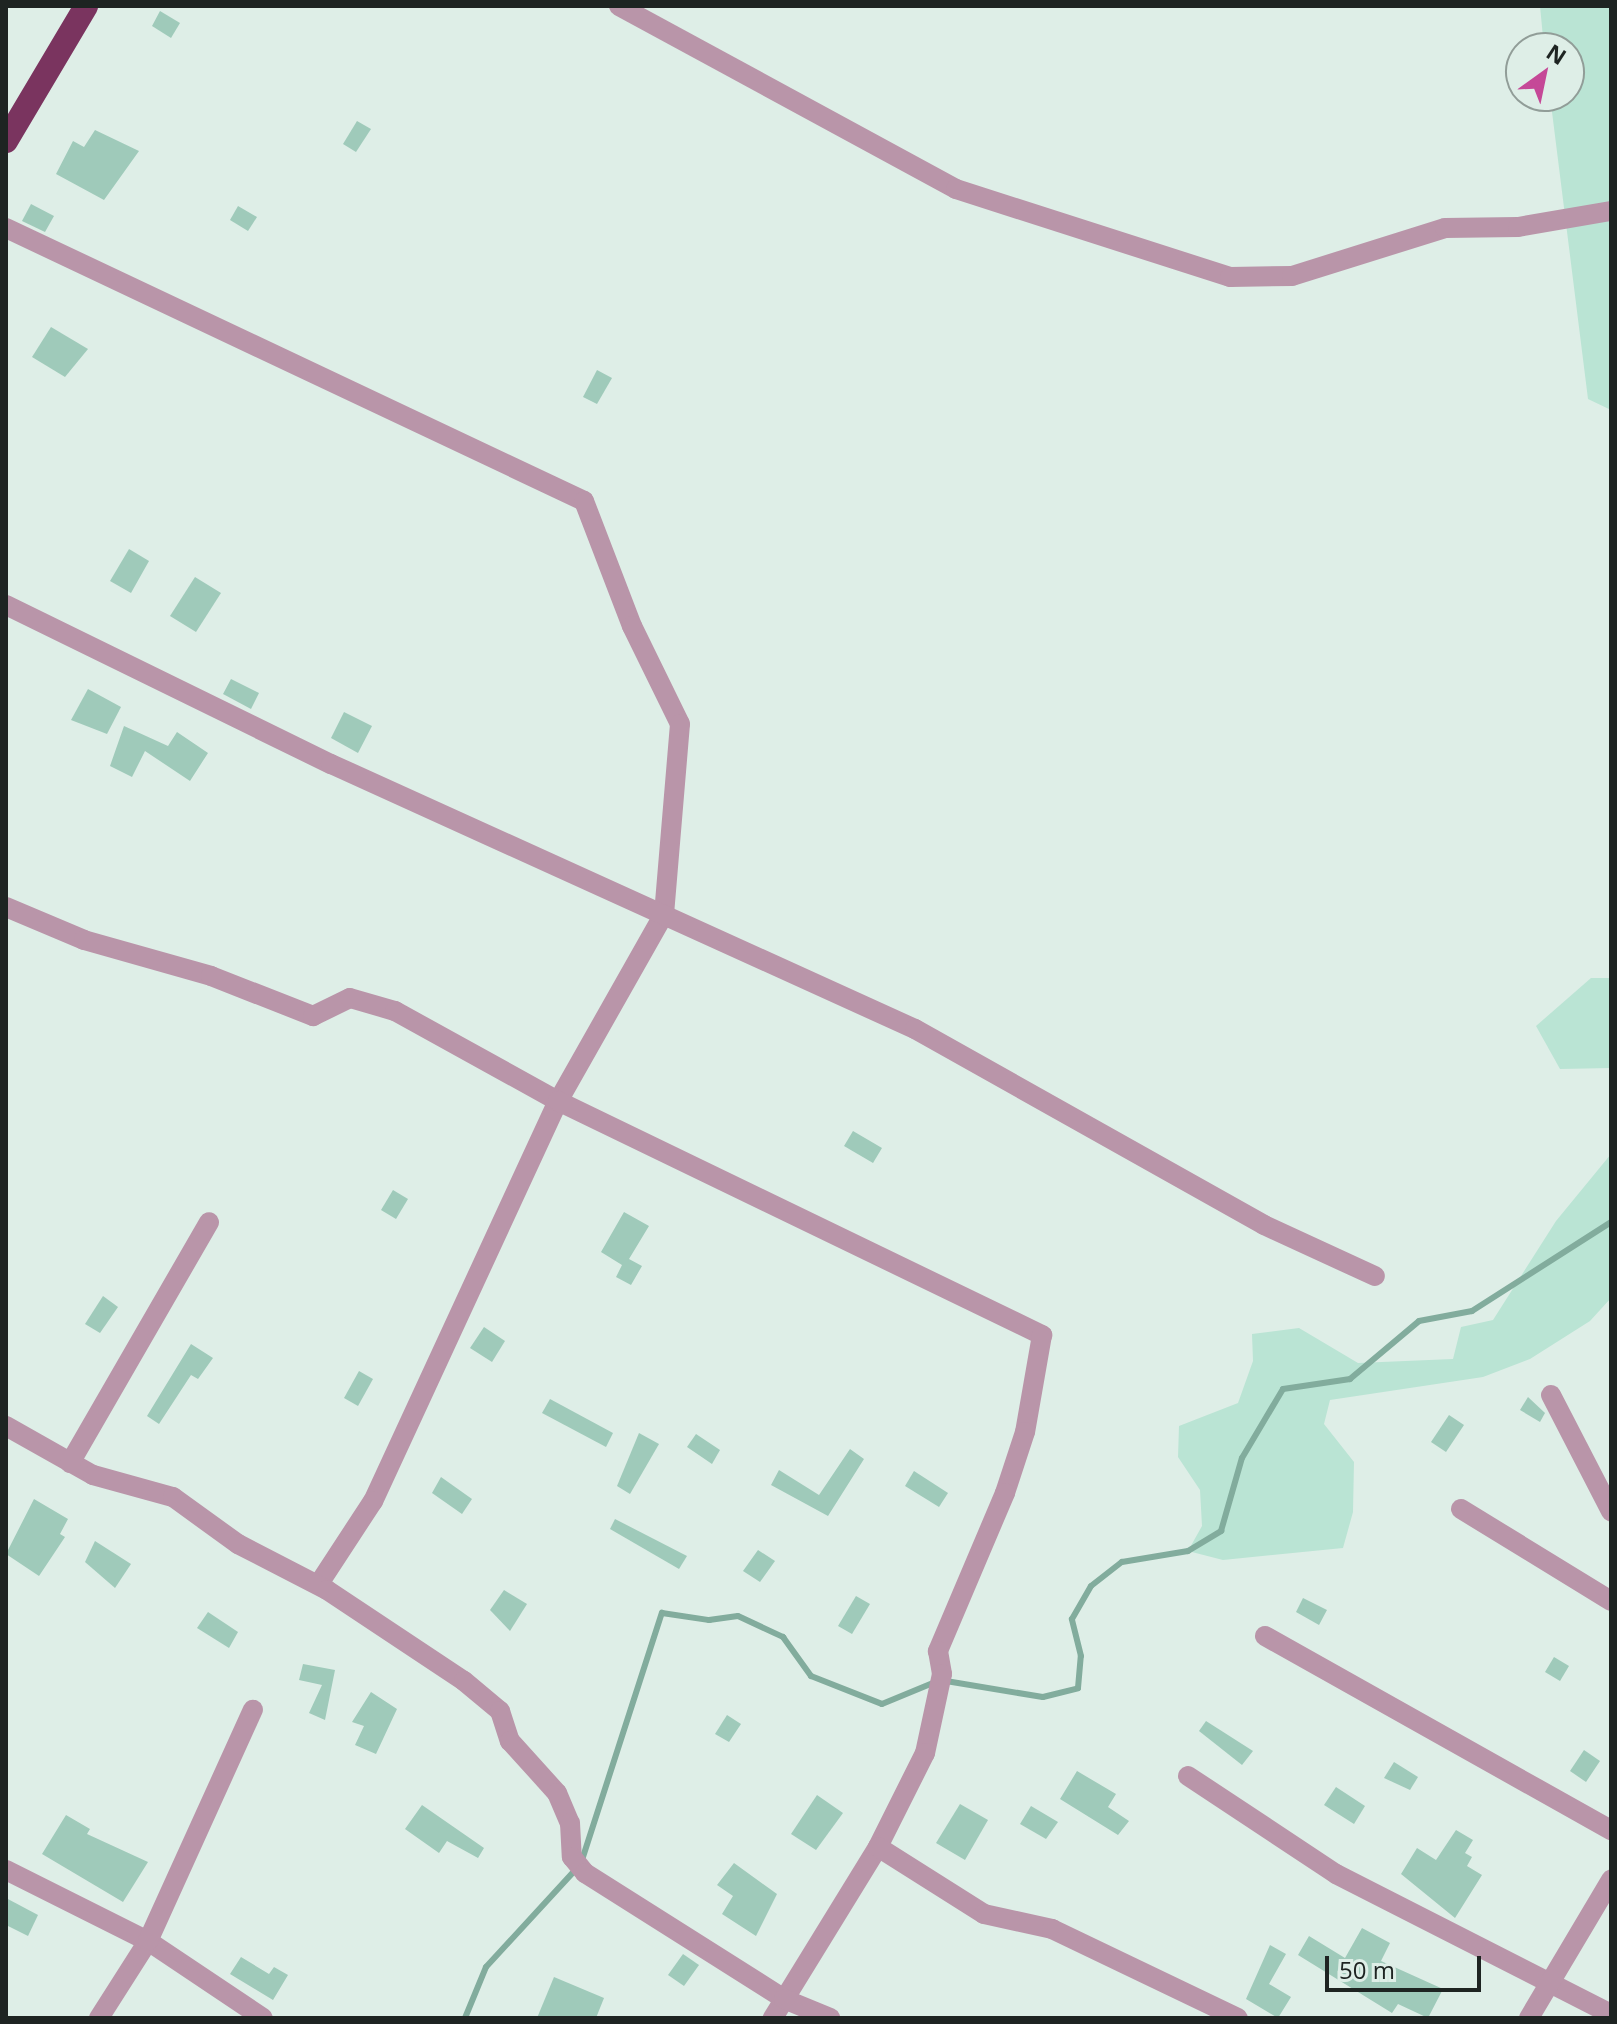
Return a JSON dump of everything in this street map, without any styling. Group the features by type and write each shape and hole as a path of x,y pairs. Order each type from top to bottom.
{"highway":[{"path":"6,141 14,110 86,6"}],"street":[{"path":"619,6 956,189 1230,277 1292,276 1445,228 1518,227 1611,211"},
{"path":"6,228 584,501 632,626 680,724 664,914 558,1101 373,1501 318,1585"},
{"path":"6,605 331,764 915,1029 1264,1225 1375,1276"},
{"path":"6,907 84,940 211,976 313,1016 359,998 464,1046 558,1101 1042,1335 1025,1432 1005,1493 938,1651 942,1674 927,1745 878,1847 773,2018"},
{"path":"70,1463 146,1341 209,1222"},
{"path":"1551,1395 1611,1511"},
{"path":"6,1426 70,1463 173,1497 238,1544 318,1585 500,1711 510,1741 561,1801 570,1823 572,1857 585,1873 784,1999 830,2018"},
{"path":"1461,1509 1611,1601"},
{"path":"1265,1636 1611,1830"},
{"path":"99,2018 148,1941 253,1710"},
{"path":"1188,1776 1336,1874 1549,1986 1611,2014"},
{"path":"878,1847 984,1914 1052,1929 1238,2018"},
{"path":"6,1870 148,1941 263,2018"},
{"path":"1529,2018 1611,1880"}],"green space":[{"path":"1540,6 1611,6 1611,410 1588,399 1552,112 1585,112 1585,32 1542,32"},
{"path":"1591,978 1611,978 1611,1068 1560,1069 1536,1026"},
{"path":"1611,1154 1611,1298 1590,1321 1530,1359 1483,1377 1330,1400 1324,1424 1354,1462 1353,1512 1343,1548 1223,1560 1188,1551 1202,1526 1200,1490 1178,1457 1179,1426 1238,1403 1253,1361 1252,1334 1299,1328 1358,1363 1453,1359 1461,1327 1493,1320 1556,1221"}],"building":[{"path":"160,11 180,23 171,38 152,26"},
{"path":"357,121 371,129 356,152 343,144"},
{"path":"95,130 139,151 104,200 56,174 73,141 84,147"},
{"path":"31,204 54,216 45,232 22,221"},
{"path":"238,206 257,217 248,231 230,220"},
{"path":"51,327 88,349 65,377 32,357"},
{"path":"597,370 612,378 597,404 583,397"},
{"path":"129,549 149,561 131,593 110,581"},
{"path":"195,577 221,593 196,632 170,616"},
{"path":"231,679 259,693 251,709 223,694"},
{"path":"88,689 121,707 107,734 71,720"},
{"path":"344,712 372,726 358,753 331,738"},
{"path":"124,726 168,746 177,732 208,753 190,781 145,751 132,777 110,766"},
{"path":"853,1131 882,1148 873,1163 844,1146"},
{"path":"393,1190 408,1199 396,1219 381,1210"},
{"path":"624,1212 649,1226 629,1259 642,1266 631,1285 616,1277 622,1265 601,1252"},
{"path":"103,1296 118,1307 100,1333 85,1324"},
{"path":"484,1327 505,1341 492,1362 470,1348"},
{"path":"191,1344 213,1358 198,1379 191,1375 159,1424 147,1416"},
{"path":"359,1371 373,1379 358,1406 344,1398"},
{"path":"1528,1397 1545,1413 1540,1422 1520,1410"},
{"path":"550,1399 613,1433 606,1447 542,1413"},
{"path":"1449,1415 1464,1425 1446,1452 1431,1442"},
{"path":"639,1433 659,1444 630,1494 617,1486"},
{"path":"696,1434 720,1450 712,1464 687,1447"},
{"path":"850,1449 864,1459 828,1516 771,1485 779,1470 819,1495"},
{"path":"914,1471 948,1493 939,1507 905,1486"},
{"path":"441,1477 472,1499 462,1514 432,1493"},
{"path":"34,1499 68,1519 60,1534 65,1537 39,1576 6,1554"},
{"path":"615,1519 687,1556 679,1569 610,1529"},
{"path":"95,1541 131,1564 115,1588 85,1562"},
{"path":"758,1550 775,1561 760,1582 743,1571"},
{"path":"504,1590 527,1604 510,1631 490,1610"},
{"path":"856,1596 870,1604 852,1634 838,1626"},
{"path":"1303,1598 1327,1610 1319,1625 1296,1612"},
{"path":"208,1612 238,1632 229,1648 197,1628"},
{"path":"1554,1657 1569,1666 1560,1681 1545,1672"},
{"path":"303,1664 335,1670 325,1720 309,1713 322,1685 299,1680"},
{"path":"371,1692 397,1709 376,1754 355,1745 364,1726 352,1722"},
{"path":"727,1715 741,1724 729,1742 715,1734"},
{"path":"1206,1721 1253,1751 1242,1765 1199,1731"},
{"path":"1584,1750 1600,1761 1586,1782 1570,1771"},
{"path":"1394,1762 1418,1777 1410,1790 1384,1778"},
{"path":"1077,1771 1116,1794 1108,1807 1129,1821 1118,1835 1060,1799"},
{"path":"1336,1787 1365,1806 1354,1824 1324,1805"},
{"path":"817,1795 843,1813 816,1850 791,1834"},
{"path":"960,1804 988,1820 965,1860 936,1843"},
{"path":"422,1805 484,1848 478,1858 447,1841 439,1853 405,1829"},
{"path":"1031,1806 1058,1822 1046,1839 1020,1824"},
{"path":"66,1815 90,1829 87,1834 148,1862 123,1902 42,1854"},
{"path":"1456,1830 1473,1840 1465,1853 1472,1857 1467,1866 1482,1875 1455,1918 1401,1874 1417,1848 1436,1860"},
{"path":"734,1863 777,1894 756,1936 722,1914 733,1896 717,1885"},
{"path":"6,1898 38,1915 28,1936 6,1925"},
{"path":"1362,1928 1390,1943 1381,1961 1443,1989 1428,2018 1398,2004 1392,2013 1298,1955 1309,1936 1345,1958"},
{"path":"1270,1945 1286,1954 1269,1984 1291,1997 1278,2018 1246,1999"},
{"path":"683,1954 699,1965 684,1986 668,1975"},
{"path":"241,1957 269,1974 274,1967 288,1975 273,2000 230,1974"},
{"path":"554,1977 604,1998 596,2018 537,2018"}],"waterway":[{"path":"946,1681 1043,1697 1078,1688 1081,1656 1072,1619 1091,1586 1122,1562 1188,1551 1221,1531 1242,1458 1283,1389 1350,1379 1419,1321 1472,1311 1611,1222"},
{"path":"582,1860 662,1613 709,1620 738,1616 783,1637 811,1676 882,1704 935,1682"},
{"path":"465,2018 486,1967 576,1869"}]}
